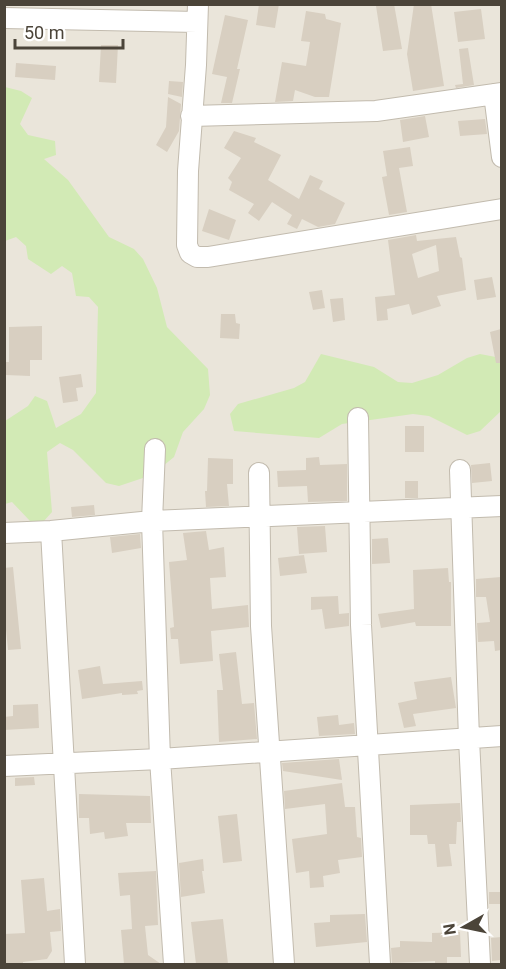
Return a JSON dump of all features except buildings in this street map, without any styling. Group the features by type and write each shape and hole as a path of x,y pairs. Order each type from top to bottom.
{"street":[{"path":"4,18 198,13 188,171 187,245 190,253 197,257 253,250 501,209"},
{"path":"191,116 376,111 498,94 501,157"},
{"path":"358,418 361,625 380,964"},
{"path":"155,449 152,521 160,759 174,964"},
{"path":"460,470 469,739 480,964"},
{"path":"259,473 261,626 284,964"},
{"path":"4,534 152,521 501,506"},
{"path":"51,531 75,964"},
{"path":"4,766 160,759 501,736"}],"shaded area":[{"path":"5,5 501,5 501,964 5,964"}],"green space":[{"path":"5,87 21,91 32,98 20,124 28,135 55,141 56,155 44,159 68,180 109,237 134,249 143,259 157,288 167,327 208,369 210,395 204,409 183,432 174,457 152,475 119,486 106,483 73,450 60,443 47,452 52,512 43,522 30,521 12,502 5,504 5,421 28,406 35,396 47,401 56,428 81,414 96,393 98,307 89,297 76,296 72,273 62,266 51,274 28,259 26,246 16,237 5,241"},
{"path":"321,354 374,367 398,382 412,383 438,375 467,358 480,354 501,358 501,411 480,431 467,435 429,416 413,414 342,424 319,438 234,431 230,414 238,404 294,388 305,382"}]}
